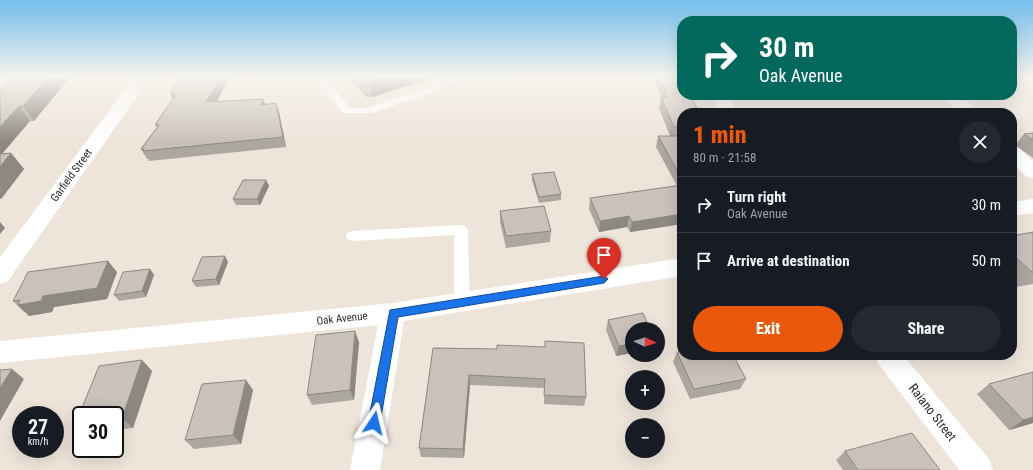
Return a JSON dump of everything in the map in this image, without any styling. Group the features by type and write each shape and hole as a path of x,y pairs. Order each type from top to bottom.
{"street":[{"name":"Garfield Street","path":"0,275 127,98"},
{"path":"956,100 964,108"},
{"path":"1017,157 1033,172"},
{"path":"1017,209 1033,206"},
{"name":"Oak Avenue","path":"0,352 394,313 677,268"},
{"path":"365,470 394,313"},
{"name":"Raiano Street","path":"891,360 978,470"}],"lane":[{"path":"337,98 347,111 368,111 406,98"},
{"path":"353,236 461,230 462,302"}],"building":[{"path":"0,98 30,98 23,106 19,106 0,127"},
{"path":"173,98 209,98 206,102 263,99 261,105 276,103 283,137 143,151 144,149 141,149 159,125 155,125"},
{"path":"661,98 693,100 697,108 677,108 677,127 674,127"},
{"path":"1033,133 1033,140 1024,134"},
{"path":"658,136 677,136 677,170"},
{"path":"11,153 0,167 0,154"},
{"path":"554,172 561,194 539,197 532,174"},
{"path":"243,180 266,180 257,199 233,199"},
{"path":"677,186 677,215 632,222 629,216 600,221 590,198"},
{"path":"544,206 551,231 506,236 500,211"},
{"path":"1033,232 1033,272 1017,258 1017,235"},
{"path":"225,256 216,279 192,281 202,257"},
{"path":"108,261 97,288 43,296 41,301 18,305 20,300 13,301 28,272"},
{"path":"150,269 142,291 114,295 123,272"},
{"path":"643,313 647,322 625,322 625,345 619,346 608,320"},
{"path":"355,331 350,390 307,395 316,335"},
{"path":"545,341 584,343 586,397 544,395 545,379 469,375 463,449 419,448 433,348 497,349 497,345 545,347"},
{"path":"142,360 124,412 124,406 83,406 99,366"},
{"path":"681,360 736,360 746,379 694,389"},
{"path":"12,369 0,388 0,370"},
{"path":"1033,372 1033,417 1023,420 989,384"},
{"path":"246,380 233,435 185,440 202,384"},
{"path":"912,433 940,470 858,470 845,451"}],"route":[{"path":"374,423 394,313 604,279"}]}
